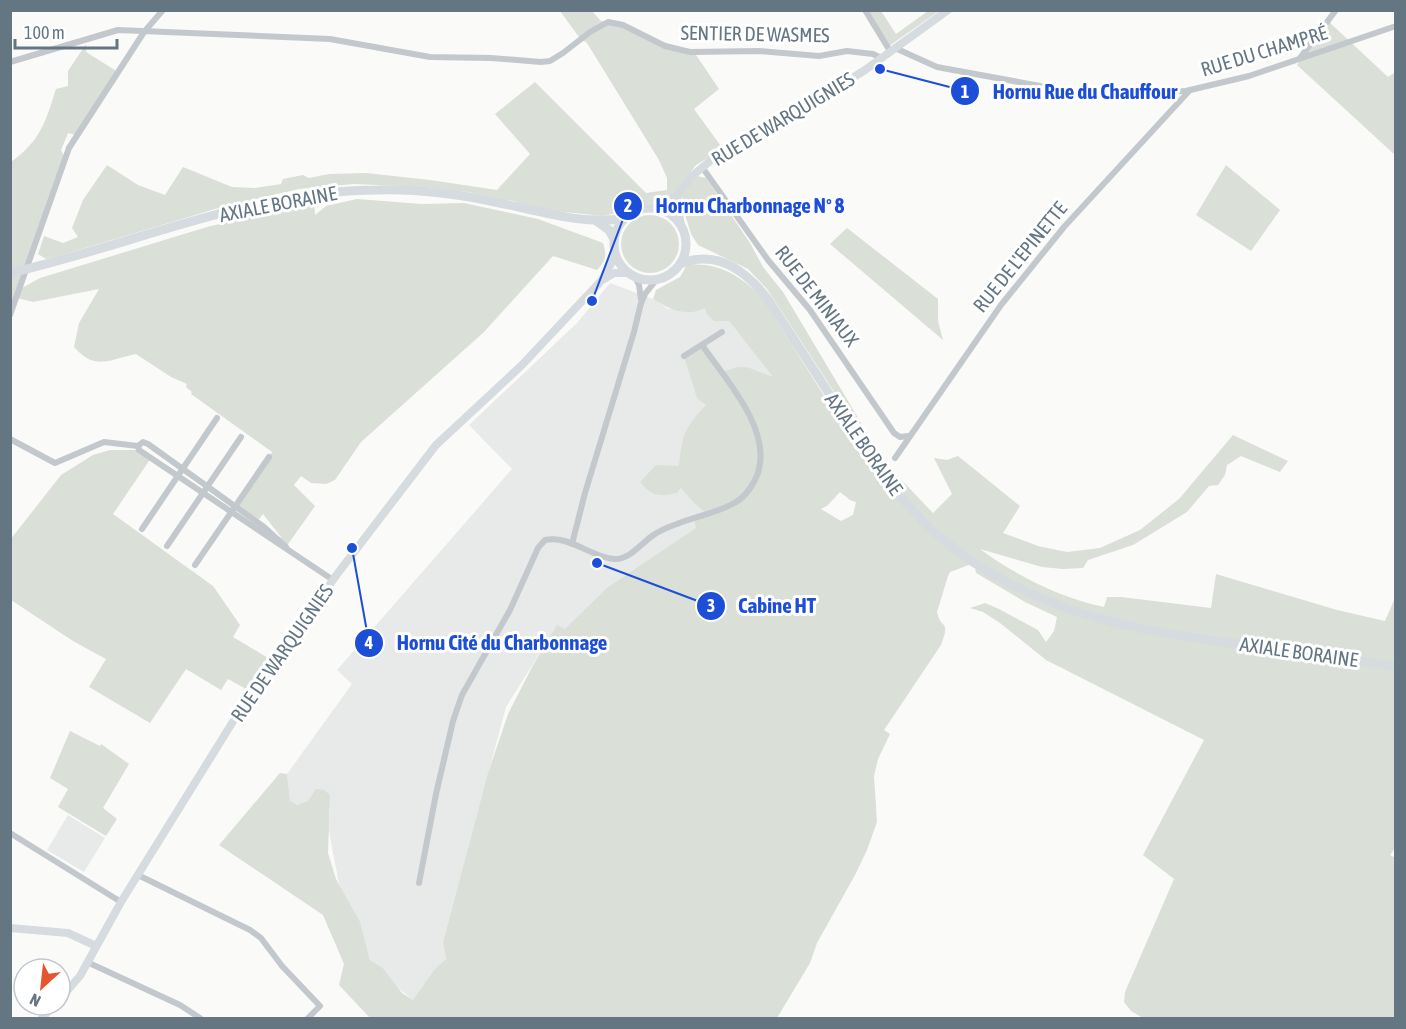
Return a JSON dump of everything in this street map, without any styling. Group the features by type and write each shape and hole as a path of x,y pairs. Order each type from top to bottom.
{"main road":[{"name":"AXIALE BORAINE","path":"10,273 39,267 258,204 325,192 378,190 434,192 498,202 545,214 593,219 625,218"},
{"path":"593,219 609,230 614,239 616,255 621,265 632,275 646,280 670,274 680,264 685,253 686,240 681,225 662,210 641,209 625,218 614,239"},
{"name":"AXIALE BORAINE","path":"686,240 701,254 740,270 757,285 880,472 903,500 953,547 1005,581 1052,603 1117,624 1395,667"},
{"path":"680,264 700,258 710,258"}],"street":[{"path":"10,315 69,148 144,32 163,10"},
{"path":"865,10 892,50"},
{"name":"RUE DE WARQUIGNIES","path":"650,208 678,194 692,176 715,157 825,95 948,10"},
{"path":"1300,58 1336,10"},
{"name":"SENTIER DE WASMES","path":"144,32 308,37 349,41 430,57 541,62 550,61 608,22 623,25 665,46 690,52 759,51 819,56 847,51 873,54 881,58"},
{"name":"RUE DU CHAMPRÉ","path":"892,50 937,67 1073,92 1190,90 1249,76 1395,26"},
{"path":"10,62 118,30 144,32"},
{"name":"RUE DE L'EPINETTE","path":"895,458 1001,305 1064,227 1190,90"},
{"name":"RUE DE MINIAUX","path":"702,167 758,247 804,300 894,433 900,437 909,435"},
{"path":"678,194 677,205 681,225"},
{"name":"RUE DE WARQUIGNIES","path":"72,985 80,976 138,875 237,715 333,580 436,444 522,365 601,281 616,255"},
{"path":"601,281 614,273 632,275 641,294 641,303"},
{"path":"572,544 641,303 657,279"},
{"path":"684,357 723,332"},
{"path":"419,883 436,794 453,721 462,696 510,610 538,548 544,540 550,539 572,544 615,559 626,556 654,535 693,517 738,501 749,491 756,479 762,453 756,426 702,345"},
{"path":"142,529 217,418"},
{"path":"167,546 241,437"},
{"path":"10,439 55,463 104,442 138,446 143,442 207,487 259,533 286,547 333,580"},
{"path":"147,456 152,453 149,445"},
{"path":"138,446 139,450 147,456 202,494 233,510"},
{"path":"195,564 269,457"},
{"path":"10,833 122,902"},
{"path":"138,875 236,922 261,938 282,966 320,1006 308,1018"},
{"path":"10,928 68,933 96,946"},
{"path":"87,962 180,1005 200,1018"}],"shaded area":[{"path":"560,11 592,11 601,21 619,21 663,42 694,52 719,89 694,109 723,149 696,165 677,190 658,202 629,207 617,213 602,216 537,209 513,201 468,192 425,187 354,184 299,189 222,207 55,257 46,259 38,254 44,236 63,243 78,237 72,228 83,200 107,165 138,185 165,195 183,167 232,187 255,188 281,184 283,179 303,175 309,178 329,174 366,173 497,190 530,154 495,114 535,82 646,193 667,190 667,178 659,160 587,43 579,37"},
{"path":"868,11 881,11 896,34 928,11 939,11 889,46"},
{"path":"1328,21 1388,77 1394,73 1396,75 1395,155 1297,65"},
{"path":"86,44 86,52 118,72 76,135 68,133 61,150 65,158 20,289 40,278 207,227 314,202 315,215 326,206 357,199 422,204 464,203 538,219 603,243 604,261 597,270 553,256 484,332 361,442 335,480 326,484 311,483 301,476 294,485 315,506 286,547 263,514 257,522 235,507 272,452 191,394 192,392 186,387 187,384 171,377 136,354 102,362 89,359 74,347 79,323 99,289 33,302 17,298 11,315 11,162 36,138 45,121 56,89 68,86 68,71"},
{"path":"1226,165 1280,210 1251,251 1196,215"},
{"path":"697,176 706,178 750,243 763,267 783,292 888,468 933,513 952,494 934,458 947,460 958,456 1020,506 1003,533 1038,546 1067,552 1100,548 1140,530 1179,499 1233,435 1288,461 1280,472 1241,456 1227,465 1225,475 1218,485 1209,486 1187,512 1133,545 1088,560 1083,568 1042,567 980,549 1008,568 1055,592 1104,607 1107,597 1121,597 1211,608 1216,574 1337,610 1385,621 1395,598 1396,847 1390,855 1396,858 1395,1018 1143,1018 1131,1011 1124,1002 1125,992 1174,879 1143,855 1204,740 1046,660 1000,623 983,612 970,608 985,603 999,609 1038,630 1046,642 1054,631 1057,617 1025,602 976,573 974,563 950,572 948,576 937,612 945,628 941,645 884,730 890,734 878,759 874,776 877,822 867,850 817,943 810,963 777,1018 370,1018 339,985 344,964 323,915 219,845 280,773 287,774 290,800 297,805 308,801 316,789 324,790 330,795 328,853 336,879 360,922 370,960 383,968 402,993 413,1000 435,969 446,959 443,942 488,773 508,714 532,667 557,625 565,629 607,588 696,528 693,517 706,513 681,488 677,493 661,495 652,493 640,482 656,465 679,466 685,433 706,405 697,398 684,356 702,345 721,373 737,367 748,367 773,377 729,321 714,321 705,308 691,312 672,309 653,299 656,290 680,277 687,265 718,268 745,282 761,296 864,459 877,476 885,470 767,289 748,269 698,245 691,234 683,208 682,193","holes":["840,492 856,502 853,515 841,521 821,509"]},
{"path":"650,215 661,217 674,228 679,244 677,255 666,268 650,273 639,271 626,260 621,244 623,233 634,220"},
{"path":"847,228 938,299 938,321 943,340 830,244"},
{"path":"610,283 653,299 668,309 705,308 729,321 774,378 853,467 565,629 557,626 506,707 443,942 446,959 418,1004 397,987 383,968 370,960 362,930 339,884 329,831 330,795 297,805 290,800 287,774 352,684 337,670 512,469 469,425 577,323"},
{"path":"110,450 139,450 151,458 113,514 213,586 240,625 233,637 268,658 248,690 228,679 221,690 186,669 150,723 89,687 106,659 73,641 11,600 10,540 61,475 93,455"},
{"path":"70,731 100,746 101,744 129,764 103,808 117,819 106,836 58,807 68,789 50,778"},
{"path":"68,815 105,838 84,872 47,850"}],"place":[{"name":"Hornu Rue du Chauffour","path":"880,69"},
{"name":"Hornu Charbonnage N° 8","path":"592,301"},
{"name":"Hornu Cité du Charbonnage","path":"352,548"},
{"name":"Cabine HT","path":"597,563"}]}
